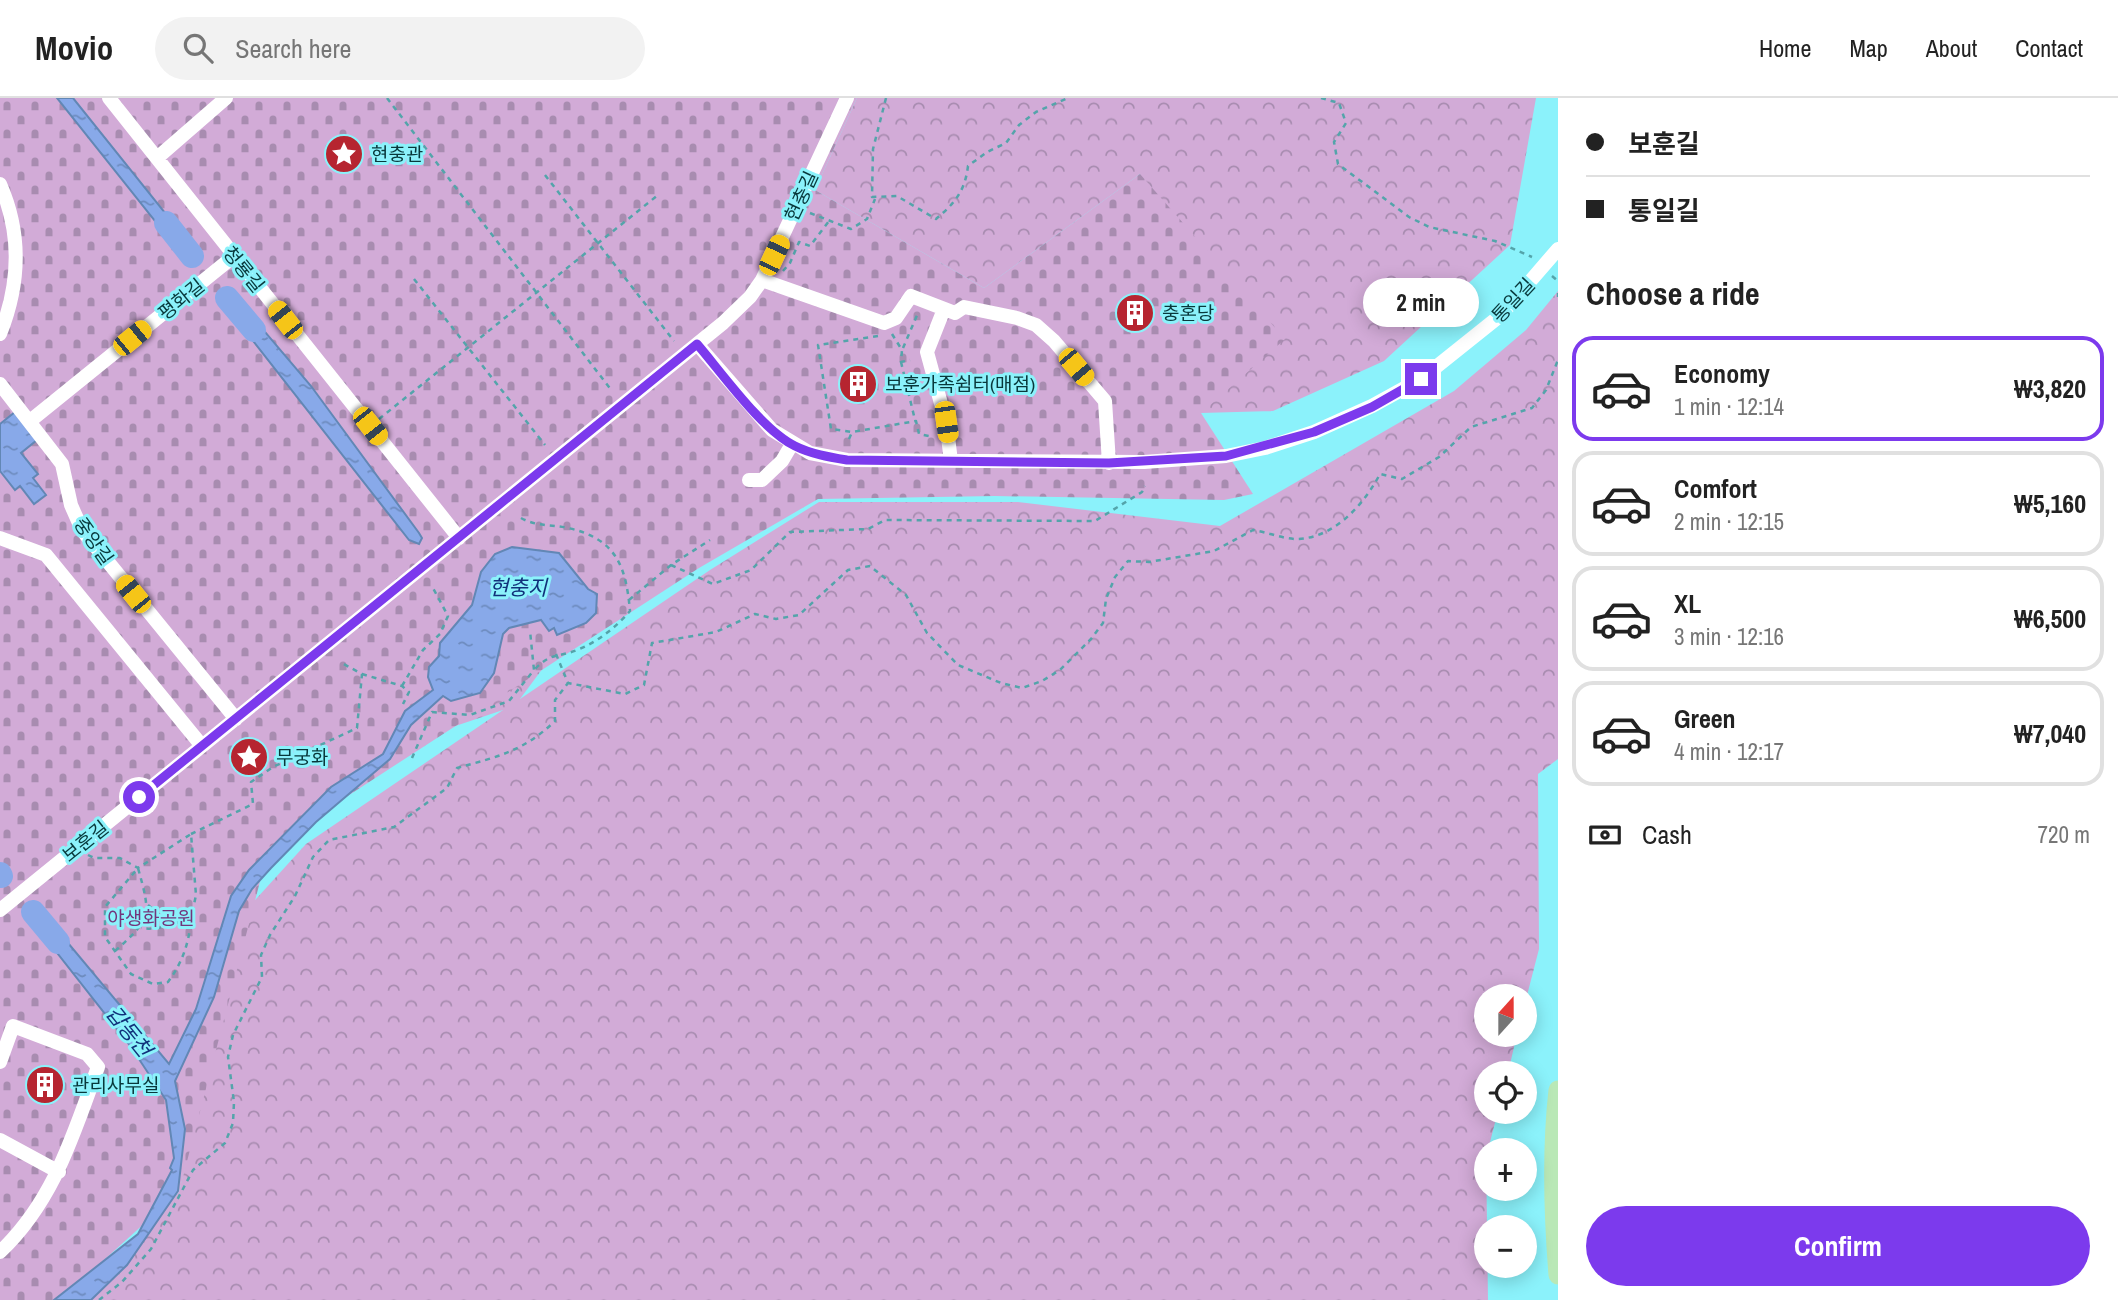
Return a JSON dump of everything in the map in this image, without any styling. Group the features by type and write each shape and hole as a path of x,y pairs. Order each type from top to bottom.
{"main road":[{"path":"1558,1090 1553,1129 1553,1212 1558,1275"}],"lane":[{"name":"청룡길","path":"109,98 459,538"},
{"path":"157,158 226,98"},
{"name":"현충길","path":"723,323 750,298 762,280 847,98"},
{"path":"0,184 9,206 17,259 11,303 0,334"},
{"name":"통일길","path":"697,344 772,430 810,453 847,460 1109,463 1226,456 1314,432 1372,407 1421,379 1502,314 1558,249"},
{"name":"평화길","path":"30,421 234,256"},
{"path":"762,280 884,323 896,318 911,296 955,313 964,307 1017,317 1036,325 1105,401 1109,463"},
{"path":"944,309 927,352 946,422 951,461"},
{"name":"보훈길","path":"0,910 723,323"},
{"name":"중앙길","path":"0,384 62,464 71,505 82,530 236,719"},
{"path":"749,480 762,480 782,461 792,444"},
{"path":"0,538 46,555 202,746"},
{"path":"0,1062 13,1026 87,1054 98,1067 60,1172 37,1212 0,1252"},
{"path":"0,1140 60,1172"}],"path":[{"path":"387,98 612,391"},
{"path":"875,199 872,197 873,149 886,98"},
{"path":"875,199 897,196 936,219 953,205 965,187 968,166 986,152 1006,143 1019,125 1036,111 1068,98"},
{"path":"1321,98 1339,103 1346,122 1335,142 1338,164 1357,179 1409,217 1429,227 1495,240 1527,252 1558,281"},
{"path":"545,174 674,341"},
{"path":"370,426 658,195"},
{"path":"796,206 851,229 867,219 875,199"},
{"path":"780,278 799,242 810,246 829,221"},
{"path":"414,279 545,445"},
{"path":"928,316 918,312 902,350 901,362 919,434 929,436 929,440"},
{"path":"830,436 818,345 894,334 902,350"},
{"path":"901,362 910,360"},
{"path":"568,683 625,694 644,685 652,643 716,632 755,614 776,620 799,615 848,570 870,566 906,595 927,633 958,666 1002,684 1022,688 1042,681 1060,670 1103,622 1106,599 1115,577 1128,561 1149,562 1214,551 1253,530 1296,539 1320,533 1357,509 1380,474 1402,479 1439,457 1471,427 1532,408 1546,390 1558,360"},
{"path":"831,429 852,432 916,421"},
{"path":"849,439 852,432"},
{"path":"671,565 713,584 751,570 790,532 868,529 885,520 1096,521 1142,492 1145,486"},
{"path":"412,758 432,712 470,715 509,701 548,656 577,650 616,627 630,611 627,579 618,557 591,537 568,527 536,526 521,518"},
{"path":"629,600 671,565 710,540"},
{"path":"402,686 423,650 440,635 448,616 433,588"},
{"path":"530,631 534,670"},
{"path":"556,654 568,683"},
{"path":"340,662 362,674 402,686 409,692 402,704"},
{"path":"191,834 196,895 190,939 180,966 168,982 153,984 131,974 105,937 105,907 138,868 191,834 253,804 251,782 273,767 358,727 362,674"},
{"path":"99,1300 121,1282 151,1249 193,1170 225,1143 233,1123 234,1102 228,1057 233,1035 262,977 261,955 270,935 295,896 313,857 329,840 394,827 447,788 457,768 519,750 539,737 555,721 555,700 568,683"},
{"path":"76,848 94,858 120,858 138,868 148,905 141,928 116,951"},
{"path":"148,905 170,923"},
{"path":"141,928 158,930 170,923 191,919"}],"green space":[{"name":"야생화공원","path":"0,98 857,98 815,190 984,288 1140,174 1285,339 1201,413 1253,494 1224,500 995,496 818,499 699,568 269,847 179,1192 60,1300 0,1300"},
{"path":"857,98 1536,98 1510,245 1384,361 1273,411 1201,413 1140,174 984,288 815,190"},
{"path":"1558,291 1558,759 1538,774 1539,949 1530,984 1474,984 1474,1047 1514,1047 1511,1061 1474,1061 1474,1124 1495,1124 1491,1138 1474,1138 1474,1201 1487,1201 1487,1215 1474,1215 1474,1278 1488,1278 1488,1300 82,1300 179,1192 247,909 306,844 503,710 390,748 252,871 43,906 543,668 520,699 710,570 819,502 1018,502 1220,526 1454,391 1526,330"}],"water":[{"path":"57,98 73,98 186,239 186,248 175,246"},
{"path":"234,305 243,306 311,386 419,533 422,538 419,544 409,540 232,314"},
{"path":"15,412 37,440 21,453 38,474 33,478 46,495 34,504 20,486 15,490 0,471 0,424"},
{"name":"현충지","path":"512,547 559,553 588,589 597,594 596,613 586,623 557,635 554,628 549,631 541,620 509,628 503,634 494,673 480,693 451,701 443,696 411,725 390,759 316,822 252,889 239,911 214,997 175,1081 185,1129 178,1191 127,1265 91,1300 54,1300 138,1234 172,1170 170,1168 174,1158 166,1100 131,1047 36,926 38,918 48,919 169,1064 196,1009 231,896 249,870 331,787 383,754 405,711 433,690 428,677 429,667 439,656 440,643 472,605 481,572 495,554"}],"waterway":[{"path":"166,223 192,256"},
{"path":"227,298 254,330"},
{"name":"갑동천","path":"33,912 58,942"}],"place":[{"name":"현충관","path":"344,154"},
{"name":"충혼당","path":"1135,313"},
{"name":"보훈가족쉼터(매점)","path":"858,384"},
{"name":"무궁화","path":"249,757"},
{"name":"관리사무실","path":"45,1085"}],"route":[{"path":"139,797 697,344 772,430 810,453 847,460 1109,463 1226,456 1265,448 1314,432 1372,407 1421,379"}]}
